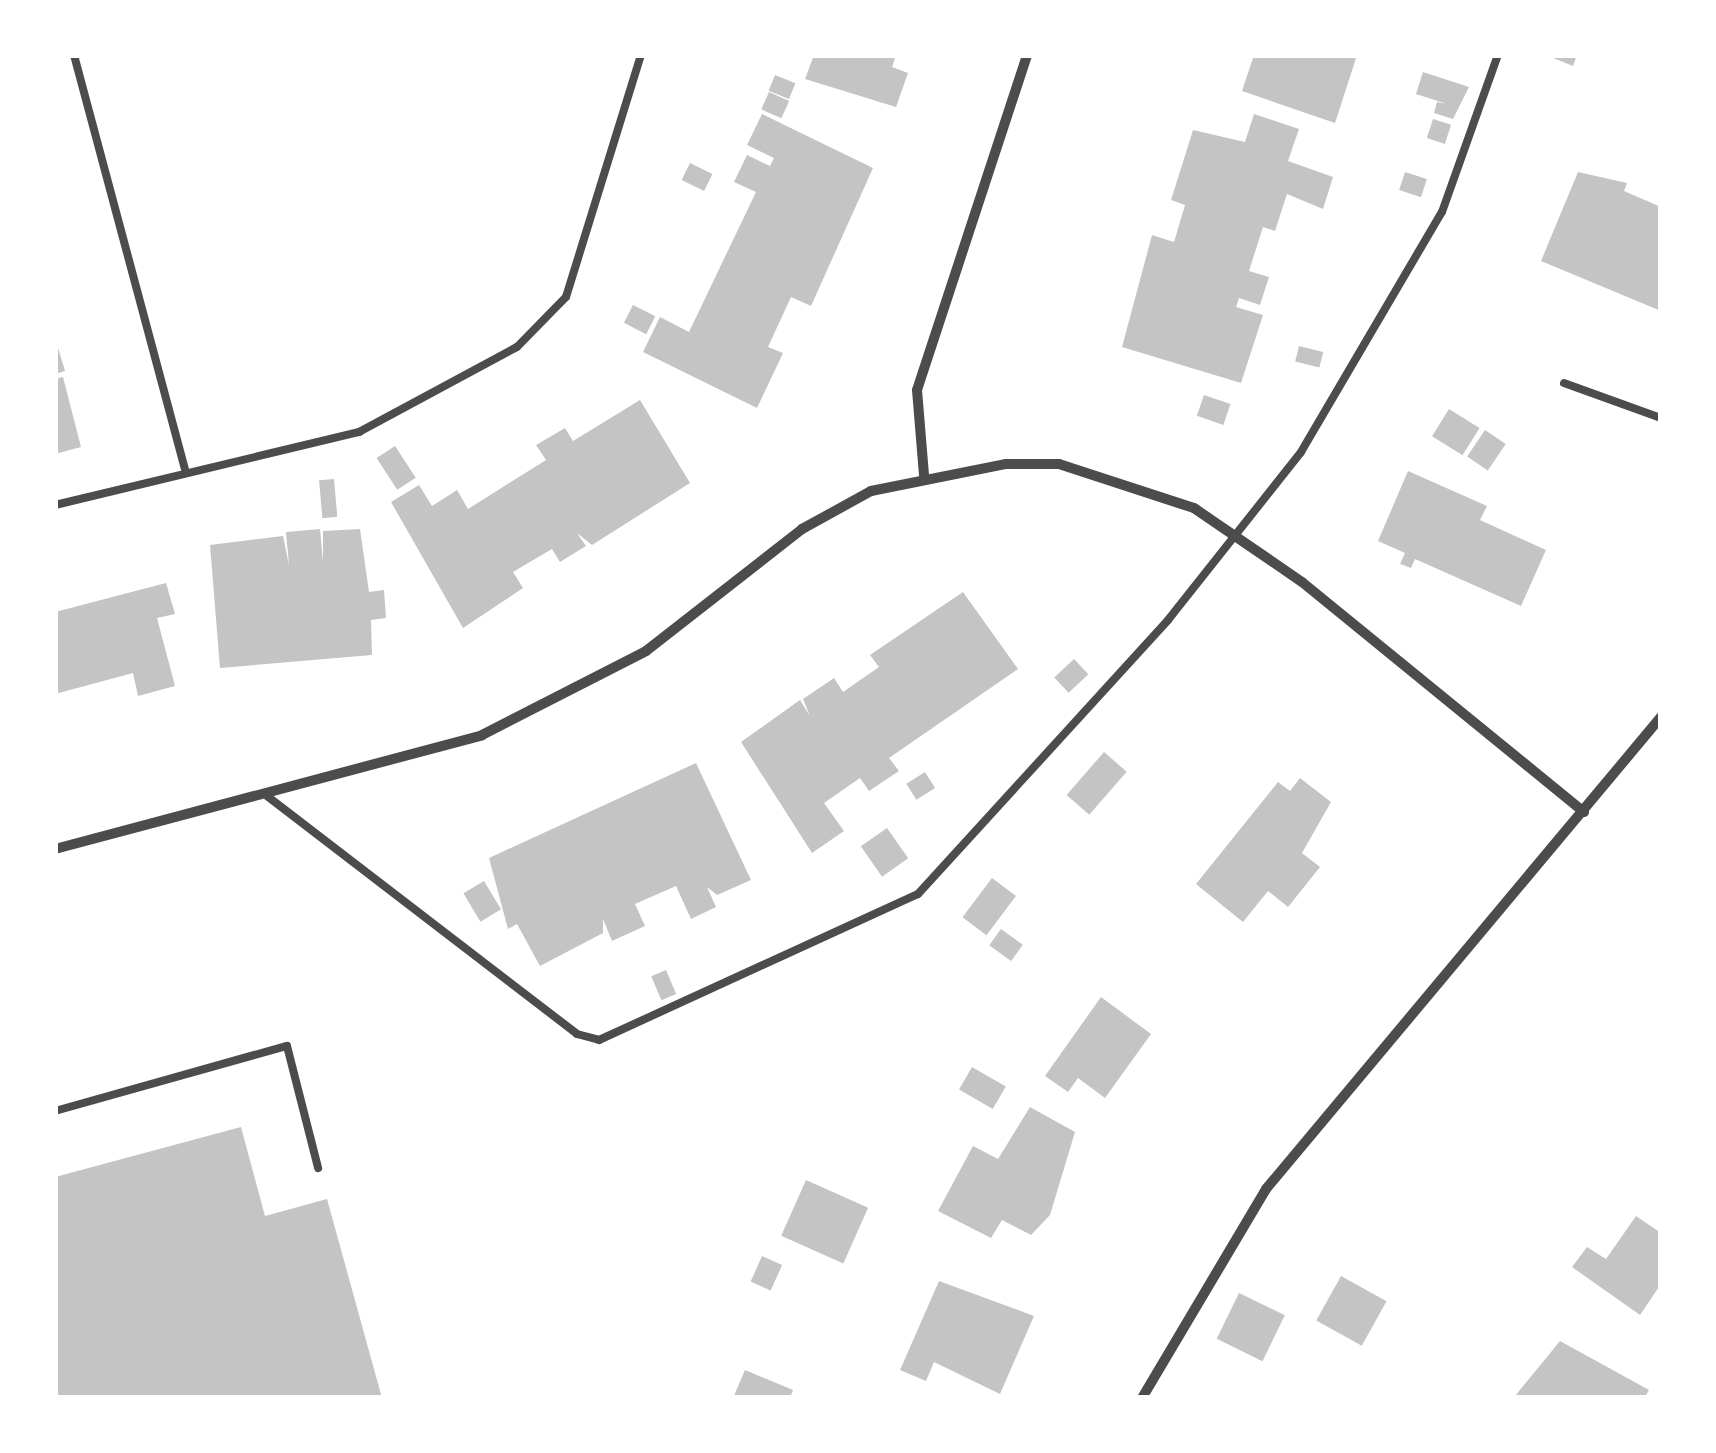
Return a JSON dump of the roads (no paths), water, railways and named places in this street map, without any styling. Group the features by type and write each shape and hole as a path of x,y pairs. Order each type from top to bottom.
{"street":[{"path":"924,475 917,390 1027,55"},
{"path":"55,849 267,796 482,735 560,702 646,651 802,529 924,475 1059,464 1141,484 1235,536 1584,812"},
{"path":"1142,1398 1266,1189 1661,717"}],"lane":[{"path":"74,55 184,468"},
{"path":"55,506 184,468 358,432 457,386 552,320 640,55"},
{"path":"267,796 577,1034 599,1040 918,894 1235,536 1301,452 1397,295 1442,212 1498,55"},
{"path":"1564,383 1661,418"},
{"path":"55,1112 287,1046 318,1168"}]}
